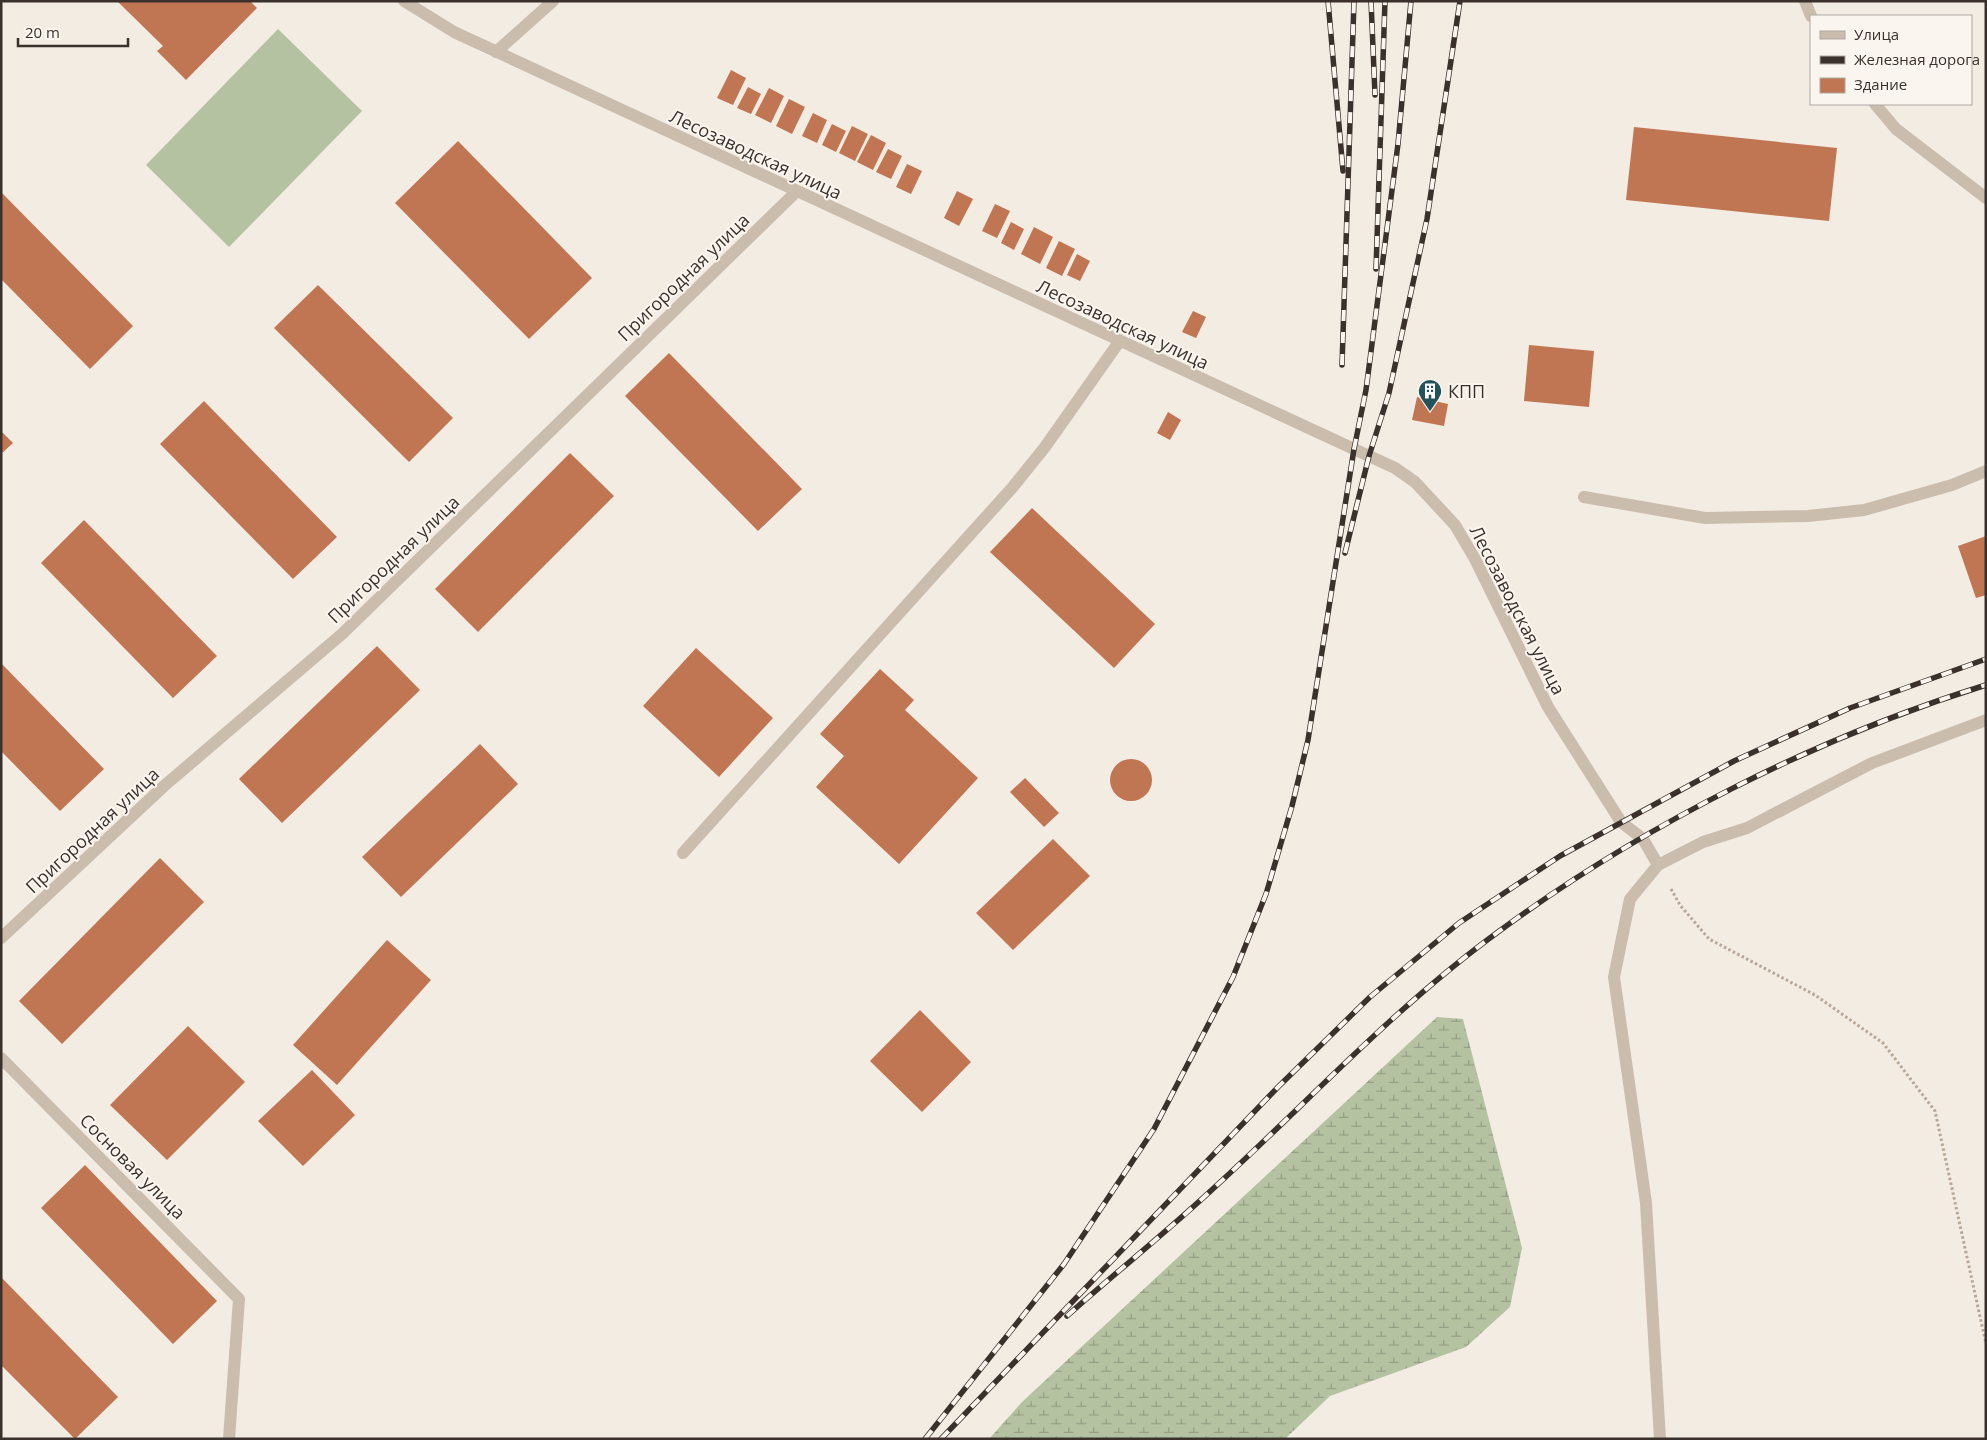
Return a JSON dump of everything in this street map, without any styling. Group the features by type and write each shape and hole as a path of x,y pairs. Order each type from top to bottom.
{"street":[{"name":"Лесозаводская улица","path":"404,1 454,32 496,52 1119,342 1395,468 1416,482 1455,525 1475,559 1548,707 1621,822 1643,839 1658,865"},
{"path":"496,52 553,1"},
{"path":"1805,1 1811,15"},
{"path":"1876,105 1896,129 1986,198"},
{"name":"Пригородная улица","path":"1,938 164,786 342,634 796,192"},
{"path":"683,854 1012,488 1046,447 1119,342"},
{"path":"1584,497 1706,518 1808,516 1864,510 1952,485 1986,471"},
{"path":"1660,1439 1646,1203 1614,977 1630,899 1658,865 1703,842 1747,828 1872,763 1986,720"},
{"name":"Сосновая улица","path":"1,1058 240,1299 229,1439"}],"path":[{"path":"1658,865 1680,904 1709,939 1815,995 1883,1043 1935,1111 1986,1344"}],"green space":[{"path":"278,29 362,111 229,247 146,165"},
{"path":"1437,1017 1463,1019 1522,1248 1510,1307 1466,1347 1330,1396 1285,1439 989,1439 1022,1402"}],"building":[{"path":"117,1 250,1 257,8 186,80 157,51 163,46"},
{"path":"731,70 746,78 733,105 717,98"},
{"path":"748,87 761,94 751,114 737,108"},
{"path":"769,88 784,96 771,123 755,115"},
{"path":"789,99 805,107 792,134 776,126"},
{"path":"813,113 827,120 817,143 802,136"},
{"path":"832,124 846,131 836,152 822,145"},
{"path":"852,126 868,134 855,161 839,153"},
{"path":"1634,127 1837,148 1829,221 1626,200"},
{"path":"871,135 886,143 873,170 857,162"},
{"path":"458,141 592,278 529,339 395,203"},
{"path":"888,149 902,156 891,179 876,172"},
{"path":"907,164 922,171 911,194 896,187"},
{"path":"957,191 973,199 959,226 944,218"},
{"path":"1,192 133,326 90,369 1,279"},
{"path":"995,204 1010,211 997,238 982,231"},
{"path":"1011,222 1024,229 1014,250 1001,243"},
{"path":"1034,227 1053,237 1040,264 1021,254"},
{"path":"1059,241 1075,249 1062,276 1046,268"},
{"path":"1077,254 1090,261 1080,281 1067,275"},
{"path":"318,285 453,418 409,462 274,328"},
{"path":"1193,311 1206,317 1196,338 1182,332"},
{"path":"1529,345 1594,351 1589,407 1524,401"},
{"path":"669,353 802,489 758,531 625,396"},
{"name":"КПП","path":"1417,397 1448,404 1444,426 1412,420"},
{"path":"204,401 337,537 293,579 160,444"},
{"path":"1168,412 1181,420 1170,440 1157,433"},
{"path":"1,431 13,443 1,454"},
{"path":"570,453 614,496 478,632 435,589"},
{"path":"1032,508 1155,624 1114,668 990,552"},
{"path":"84,520 217,656 173,698 41,563"},
{"path":"1986,536 1986,595 1976,598 1958,546"},
{"path":"377,646 420,690 282,823 239,779"},
{"path":"696,648 773,718 719,777 643,706"},
{"path":"1,663 104,769 60,811 1,751"},
{"path":"880,669 914,700 905,710 978,778 899,864 816,787 844,756 820,734"},
{"path":"480,744 518,784 401,897 362,857"},
{"path":"1135,759 1143,762 1149,768 1152,780 1149,792 1143,798 1127,801 1119,798 1113,792 1110,776 1113,768 1119,762"},
{"path":"1025,778 1059,813 1044,827 1010,792"},
{"path":"1053,839 1090,876 1013,950 976,913"},
{"path":"160,858 204,902 62,1044 19,1001"},
{"path":"387,940 431,980 337,1085 293,1045"},
{"path":"920,1010 971,1062 922,1112 870,1061"},
{"path":"188,1026 245,1082 167,1160 110,1105"},
{"path":"312,1070 355,1115 303,1166 258,1121"},
{"path":"85,1165 217,1301 173,1344 41,1208"},
{"path":"1,1277 118,1397 75,1439 1,1365"}],"railway":[{"path":"1328,1 1343,171"},
{"path":"1342,365 1354,1"},
{"path":"1371,1 1375,95"},
{"path":"1376,269 1385,1"},
{"path":"925,1439 1064,1264 1154,1129 1233,977 1266,894 1292,806 1308,740 1354,449 1366,390 1398,144 1411,1"},
{"path":"1345,553 1369,456 1389,393 1427,219 1460,1"},
{"path":"941,1439 1278,1087 1370,997 1459,923 1560,856 1734,761 1850,708 1986,659"},
{"path":"1067,1316 1198,1203 1353,1055 1423,992 1498,932 1553,893 1671,821 1794,758 1922,706 1986,685"}],"place":[{"name":"КПП","path":"1430,412"}]}
